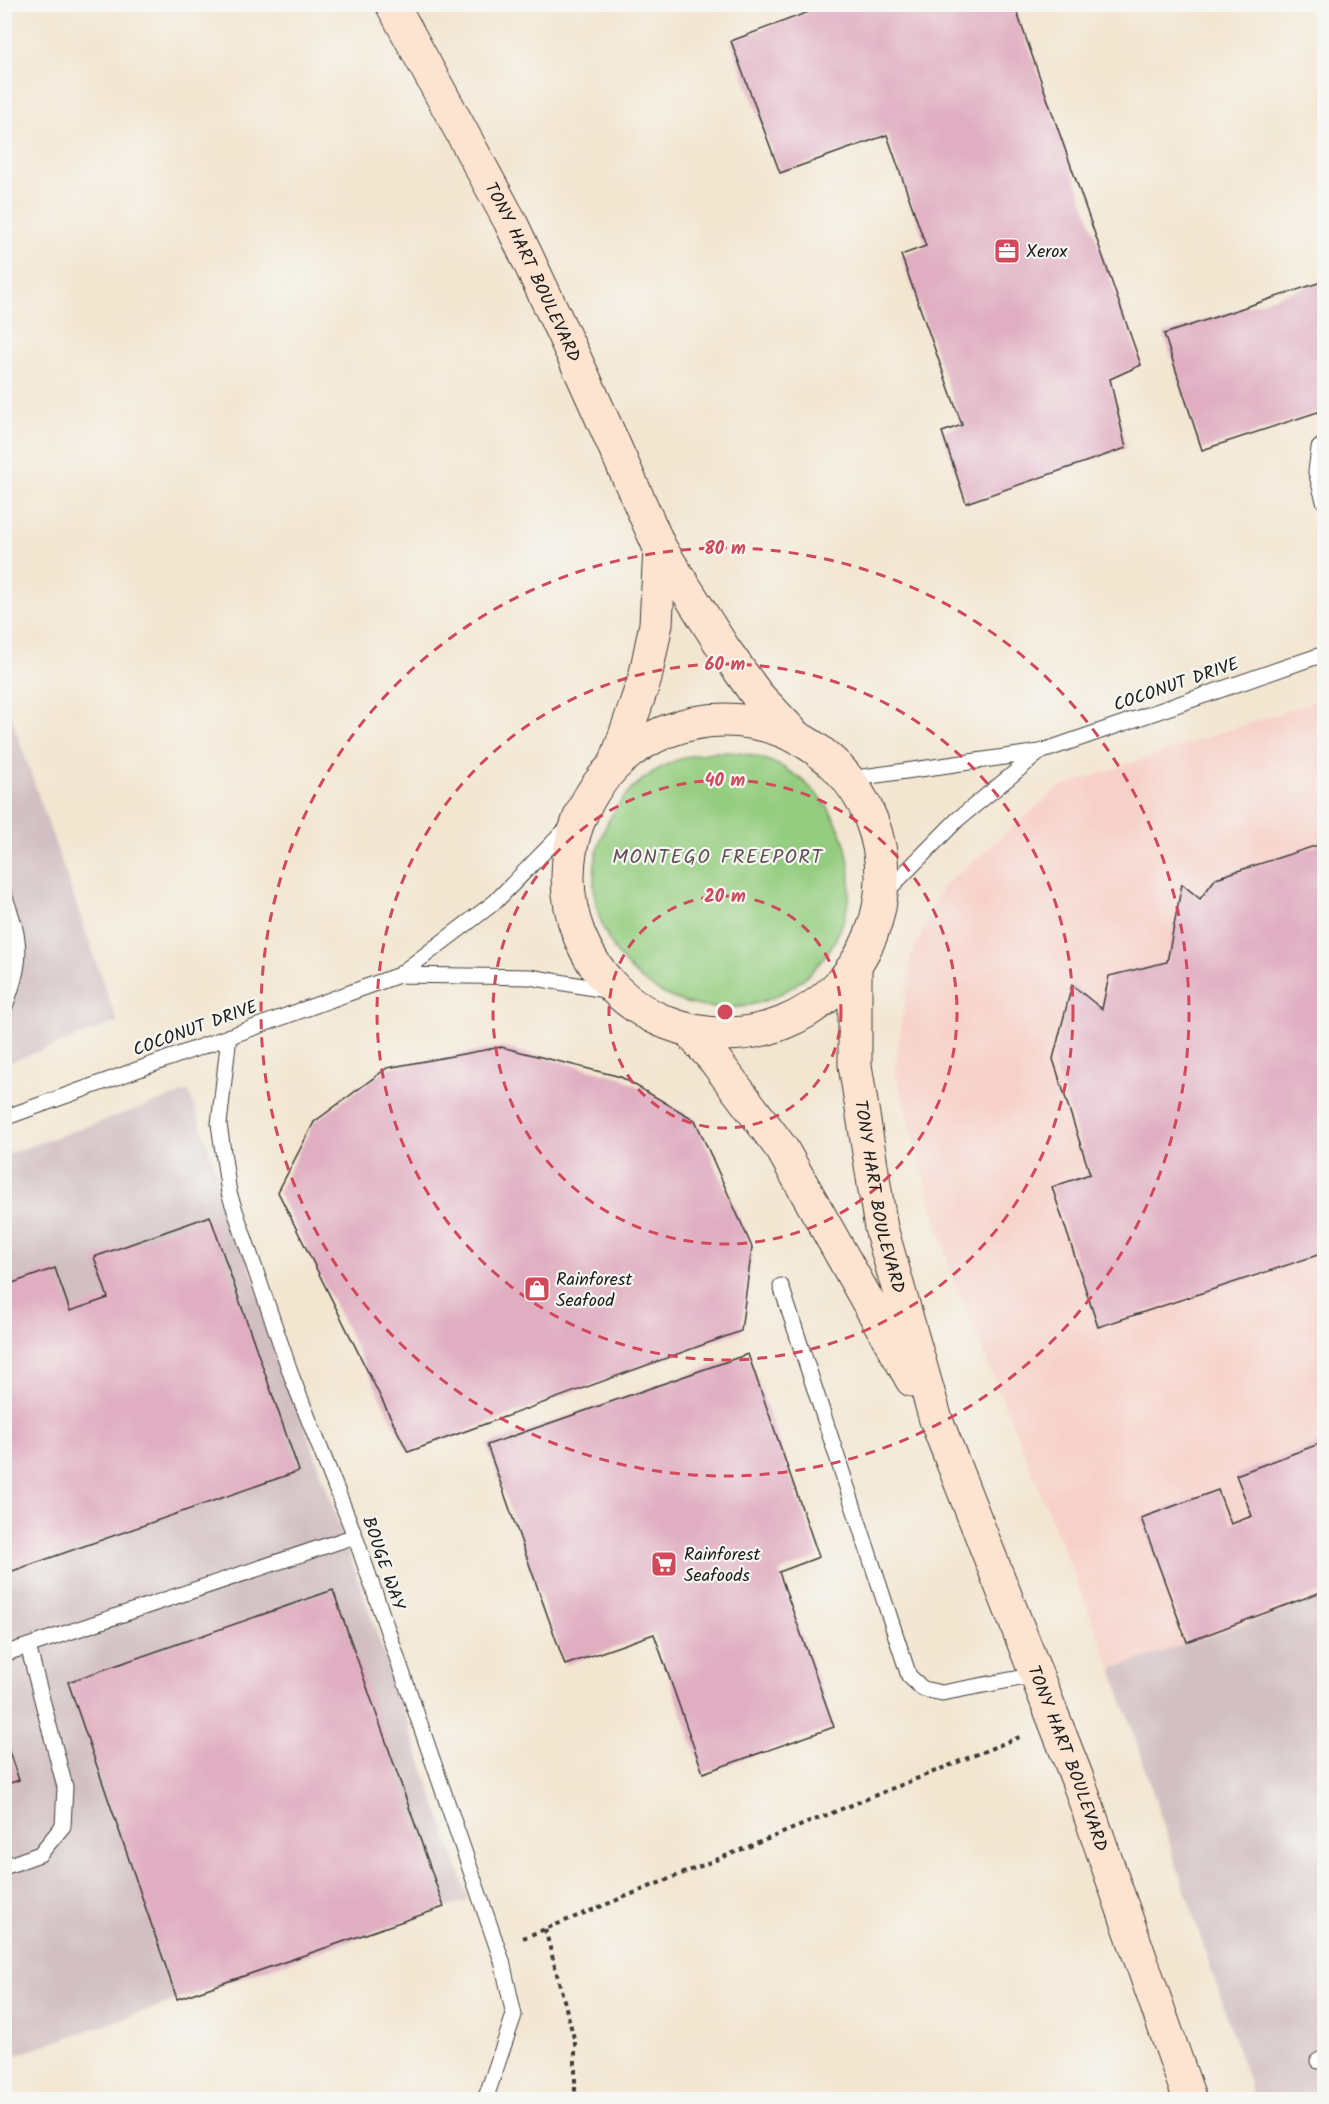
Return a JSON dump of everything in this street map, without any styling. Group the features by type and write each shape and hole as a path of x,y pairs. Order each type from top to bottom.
{"street":[{"name":"TONY HART BOULEVARD","path":"392,4 510,221 660,548 724,649 757,696 796,736"},
{"name":"TONY HART BOULEVARD","path":"616,762 645,678 656,624 660,548"},
{"path":"721,719 750,722 796,736 824,754 849,779 870,815 881,855 882,896 873,934 855,968 822,1002 782,1025 736,1035 690,1032 651,1017 617,992 588,955 571,910 568,862 579,816 595,787 616,762 647,739 683,724 721,719"},
{"name":"TONY HART BOULEVARD","path":"855,968 855,1065 881,1228 936,1420 1056,1723 1190,2100"},
{"name":"TONY HART BOULEVARD","path":"690,1032 714,1059 782,1149 936,1420"}],"lane":[{"path":"1324,444 1319,448 1316,472 1324,501"},
{"name":"COCONUT DRIVE","path":"849,779 1040,752 1324,654"},
{"name":"COCONUT DRIVE","path":"882,896 958,819 1040,752"},
{"name":"COCONUT DRIVE","path":"4,1118 399,975 495,902 579,816"},
{"path":"4,895 17,929 19,970 4,1010"},
{"name":"COCONUT DRIVE","path":"399,975 530,977 617,992"},
{"name":"BOUGE WAY","path":"229,1036 219,1124 229,1193 293,1380 355,1536 498,1948 513,2015 485,2100"},
{"path":"781,1286 909,1676 923,1689 942,1693 1036,1675"},
{"path":"4,1654 355,1536"},
{"path":"4,1867 40,1854 63,1826 65,1786 28,1646"}],"path":[{"path":"498,1948 1056,1723"},
{"path":"545,1929 575,2042 575,2100"}],"shaded area":[{"path":"4,696 117,1022 5,1064 4,1064"},
{"path":"1324,698 1324,1597 1112,1669 951,1273 895,1071 911,957 942,887 1060,787"},
{"path":"189,1091 469,1900 5,2059 4,1155"},
{"path":"1324,1597 1324,2099 1254,2099 1112,1669"}],"green space":[{"path":"722,752 759,758 782,767 803,781 821,799 840,831 847,855 850,880 844,917 835,940 821,961 803,979 771,998 747,1005 722,1008 685,1002 662,993 641,979 623,961 604,929 597,905 594,880 600,843 609,820 623,799 641,781 673,762 697,755"}],"building":[{"name":"Xerox","path":"830,4 1014,4 1141,365 1110,379 1126,448 966,503 942,432 962,425 901,255 926,246 887,135 780,173 731,41"},
{"path":"1324,281 1324,410 1202,450 1164,334"},
{"path":"1324,843 1324,1253 1098,1327 1052,1187 1090,1174 1053,1059 1072,985 1102,1009 1109,976 1167,962 1182,884 1200,899 1216,878"},
{"name":"Rainforest Seafood","path":"501,1047 621,1077 695,1120 752,1247 741,1331 408,1452 278,1192 314,1122 387,1068"},
{"path":"210,1216 299,1471 4,1574 4,1286 55,1268 70,1311 108,1298 94,1257"},
{"name":"Rainforest Seafoods","path":"748,1354 819,1557 779,1572 834,1727 703,1773 654,1634 565,1665 487,1445"},
{"path":"1324,1442 1324,1591 1187,1642 1141,1518 1218,1490 1231,1524 1252,1516 1236,1475"},
{"path":"333,1590 444,1907 177,1999 68,1682"},
{"path":"5,1740 19,1780 5,1785"}],"place":[{"name":"Xerox","path":"1007,251"},
{"name":"Rainforest Seafood","path":"537,1289"},
{"name":"Rainforest Seafoods","path":"664,1564"}],"district":[{"name":"MONTEGO FREEPORT","path":"718,856"}]}
